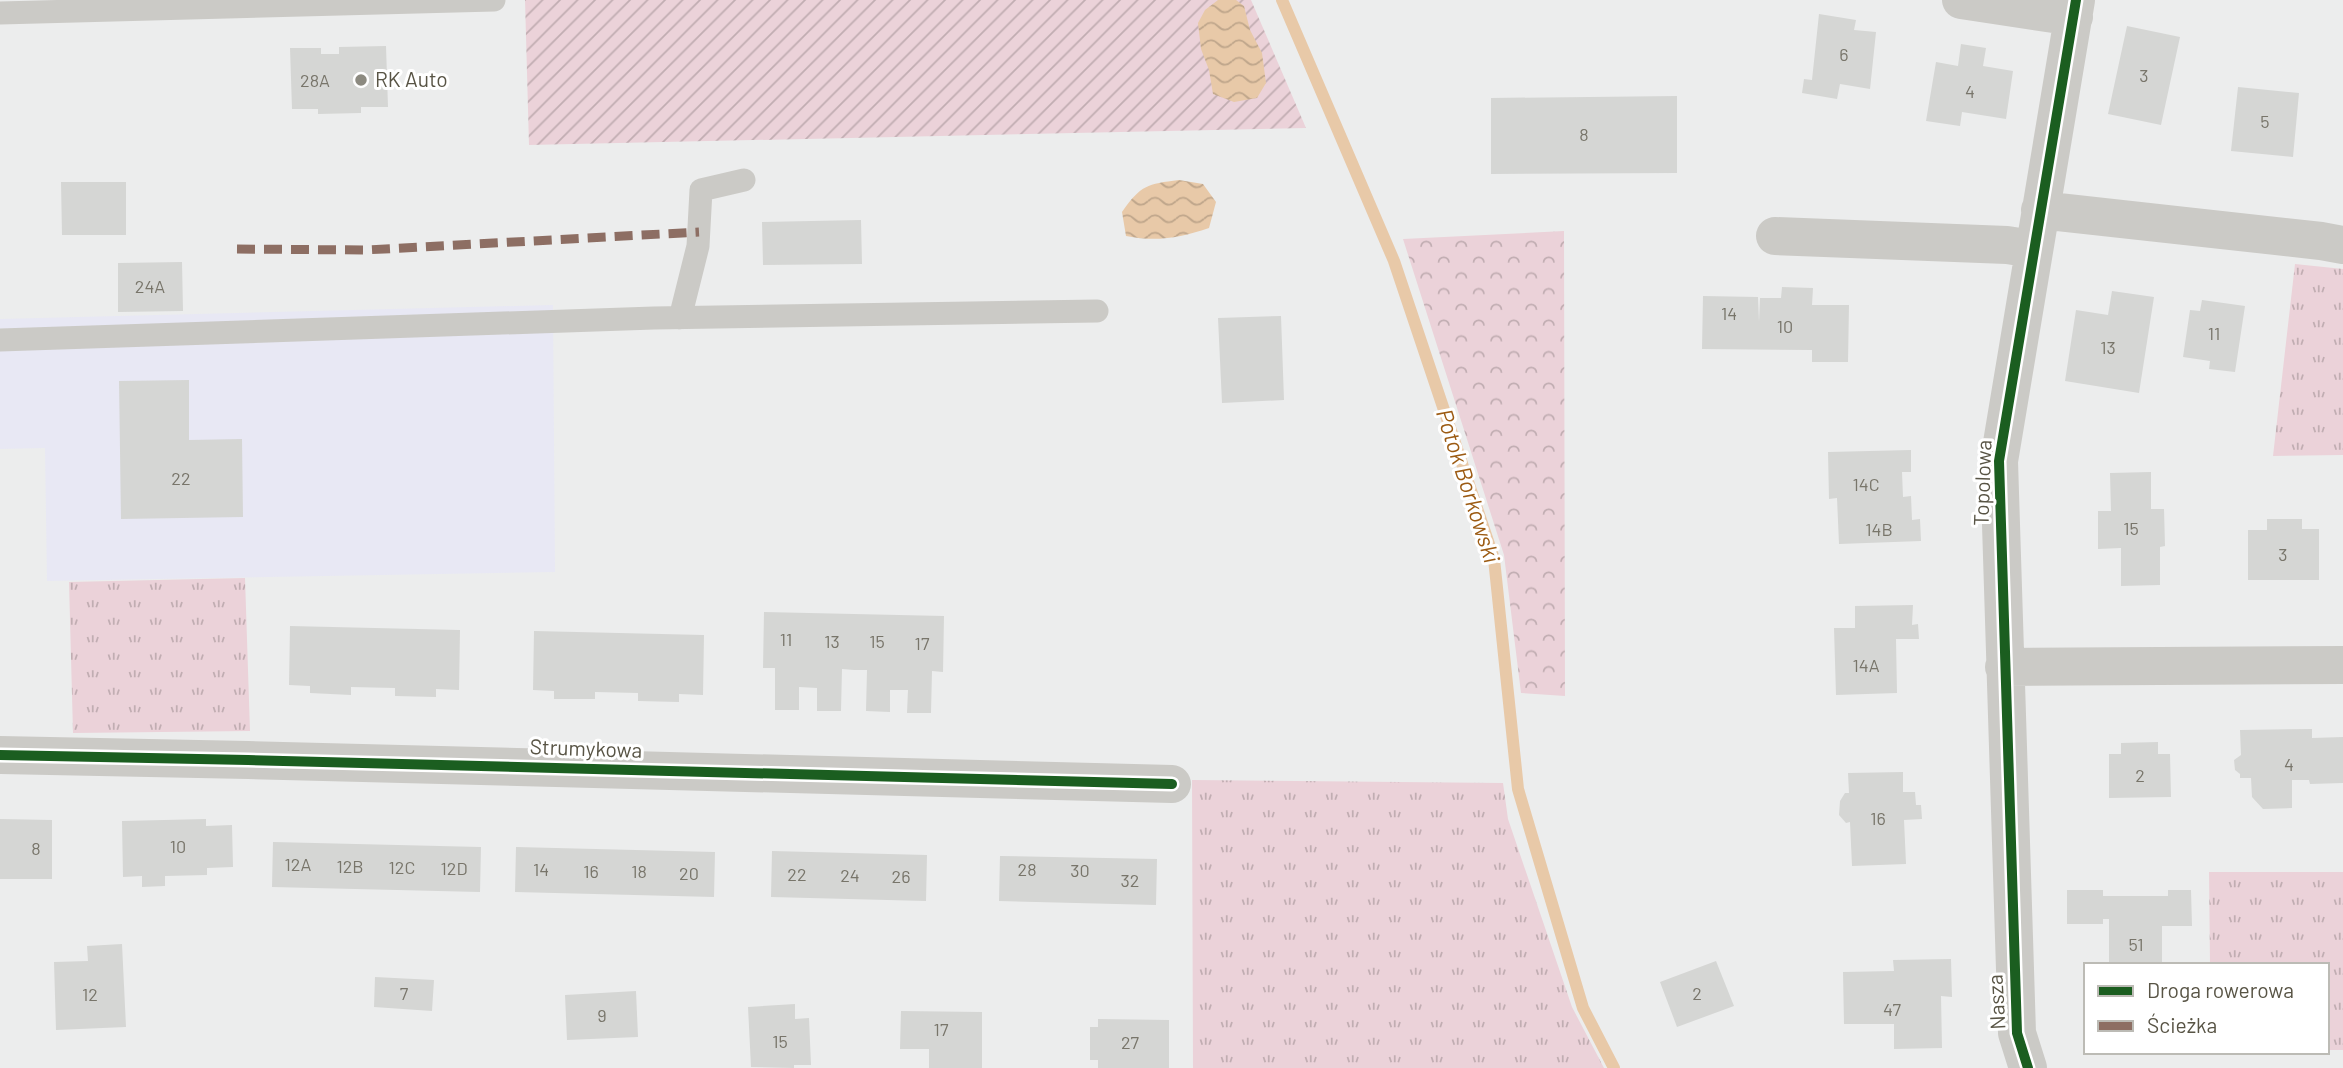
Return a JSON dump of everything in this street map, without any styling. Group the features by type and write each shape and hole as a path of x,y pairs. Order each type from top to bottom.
{"street":[{"name":"Topolowa","path":"1961,0 2075,8 1999,461 2013,932"},
{"path":"2040,210 2343,245"},
{"path":"1775,236 2007,245 2033,249"},
{"path":"2004,667 2343,665"},
{"name":"Strumykowa","path":"0,755 1171,784"},
{"name":"Nasza","path":"2013,932 2017,1033 2028,1068"}],"lane":[{"path":"0,13 494,0"},
{"path":"680,318 698,246 701,190 744,180"},
{"path":"0,340 680,318 1097,311"}],"shaded area":[{"path":"553,305 555,572 47,581 45,448 0,449 0,319"}],"green space":[{"path":"525,0 1251,0 1306,128 529,145"},
{"path":"1564,231 1565,696 1521,693 1504,555 1403,239"},
{"path":"2295,264 2343,269 2343,455 2273,456"},
{"path":"245,578 250,731 73,733 69,582"},
{"path":"1192,780 1503,783 1508,819 1572,1007 1604,1068 1193,1068"},
{"path":"2209,872 2343,872 2343,1050 2329,1050 2329,963 2210,963"}],"water":[{"path":"1218,0 1236,0 1244,6 1250,30 1262,53 1266,83 1257,98 1234,102 1213,94 1209,70 1201,49 1198,23 1205,10"},
{"path":"1179,180 1203,184 1216,202 1209,228 1168,238 1126,236 1122,212 1134,196 1146,187"}],"building":[{"path":"1819,14 1856,20 1854,30 1876,32 1870,89 1840,84 1837,99 1802,93 1804,79 1812,80"},
{"path":"2127,26 2180,37 2161,125 2108,114"},
{"path":"1961,44 1986,48 1983,66 2013,71 2006,119 1962,112 1960,126 1926,121 1936,62 1958,66"},
{"path":"386,46 388,107 361,107 361,113 318,114 318,109 292,109 290,48 321,48 321,54 339,54 339,47"},
{"path":"2238,87 2299,93 2293,157 2231,151"},
{"path":"1677,96 1677,173 1491,174 1491,98"},
{"path":"61,182 126,182 126,235 62,235"},
{"path":"861,220 862,264 763,265 762,222"},
{"path":"182,262 183,311 118,312 118,263"},
{"path":"1782,287 1813,288 1812,305 1849,305 1848,362 1812,362 1812,350 1702,349 1703,296 1758,297 1759,322 1760,298 1781,298"},
{"path":"2112,291 2154,297 2139,393 2065,381 2076,310 2108,315"},
{"path":"2202,300 2245,306 2235,372 2209,369 2210,361 2183,357 2190,310 2200,311"},
{"path":"1281,316 1284,400 1222,403 1218,318"},
{"path":"189,380 189,440 242,439 243,517 121,519 119,381"},
{"path":"1911,450 1911,472 1902,472 1903,497 1911,496 1912,520 1920,519 1921,541 1839,544 1837,498 1829,499 1828,452"},
{"path":"2151,472 2151,509 2164,509 2165,546 2160,547 2160,585 2121,586 2121,548 2098,549 2098,511 2111,511 2110,473"},
{"path":"2267,519 2302,519 2302,529 2319,529 2319,580 2248,580 2248,530 2267,530"},
{"path":"1913,605 1912,625 1918,624 1919,639 1896,639 1897,693 1836,695 1834,628 1855,628 1855,606"},
{"path":"764,612 944,616 943,672 932,671 931,713 907,713 908,690 890,690 890,712 866,711 867,670 842,669 841,711 817,711 817,688 799,687 799,710 775,710 775,668 763,668"},
{"path":"290,626 460,630 459,690 436,689 436,697 395,696 395,688 351,687 351,695 310,693 310,686 289,685"},
{"path":"534,631 704,635 703,695 679,694 679,702 638,701 638,693 595,692 595,699 554,699 554,691 533,690"},
{"path":"2312,729 2312,738 2343,737 2343,783 2310,784 2309,780 2292,780 2292,808 2263,809 2252,797 2251,778 2240,778 2240,774 2235,770 2234,760 2241,755 2240,730"},
{"path":"2158,742 2158,754 2170,754 2171,797 2109,798 2109,754 2121,754 2121,743"},
{"path":"1903,772 1903,792 1915,792 1916,805 1921,805 1922,819 1904,820 1906,864 1852,866 1850,822 1846,823 1839,815 1840,801 1845,793 1849,793 1848,773"},
{"path":"0,819 52,820 52,879 0,879"},
{"path":"206,819 206,826 232,825 233,867 207,868 207,875 165,876 165,886 142,887 142,876 123,877 122,821"},
{"path":"273,842 481,847 480,892 272,887"},
{"path":"516,847 715,852 714,897 515,892"},
{"path":"772,851 927,855 926,901 771,897"},
{"path":"1000,856 1157,859 1156,905 999,901"},
{"path":"2067,890 2103,890 2103,896 2168,896 2168,890 2191,890 2192,926 2162,926 2162,963 2109,963 2109,919 2103,919 2103,924 2067,924"},
{"path":"122,944 126,1027 56,1030 54,962 88,961 87,946"},
{"path":"1951,959 1952,997 1941,996 1942,1048 1894,1049 1894,1024 1844,1024 1843,972 1894,971 1893,960"},
{"path":"1716,961 1734,1006 1677,1027 1660,982"},
{"path":"375,977 434,980 432,1011 374,1007"},
{"path":"636,991 638,1037 567,1040 565,995"},
{"path":"795,1004 795,1019 809,1018 811,1065 794,1065 794,1068 751,1067 748,1007"},
{"path":"901,1011 982,1012 982,1068 929,1068 929,1049 900,1049"},
{"path":"1098,1019 1169,1020 1169,1068 1098,1068 1098,1060 1090,1060 1090,1027 1098,1027"}],"waterway":[{"name":"Potok Borkowski","path":"1282,0 1394,261 1494,559 1518,789 1583,1008 1614,1068"}],"marked path":[{"path":"237,249 365,250 699,232"}],"cycle path":[{"path":"2028,1068 2017,1033 1999,461 2076,0"},
{"path":"0,755 1172,784"}],"place":[{"name":"RK Auto","path":"361,80"}]}
